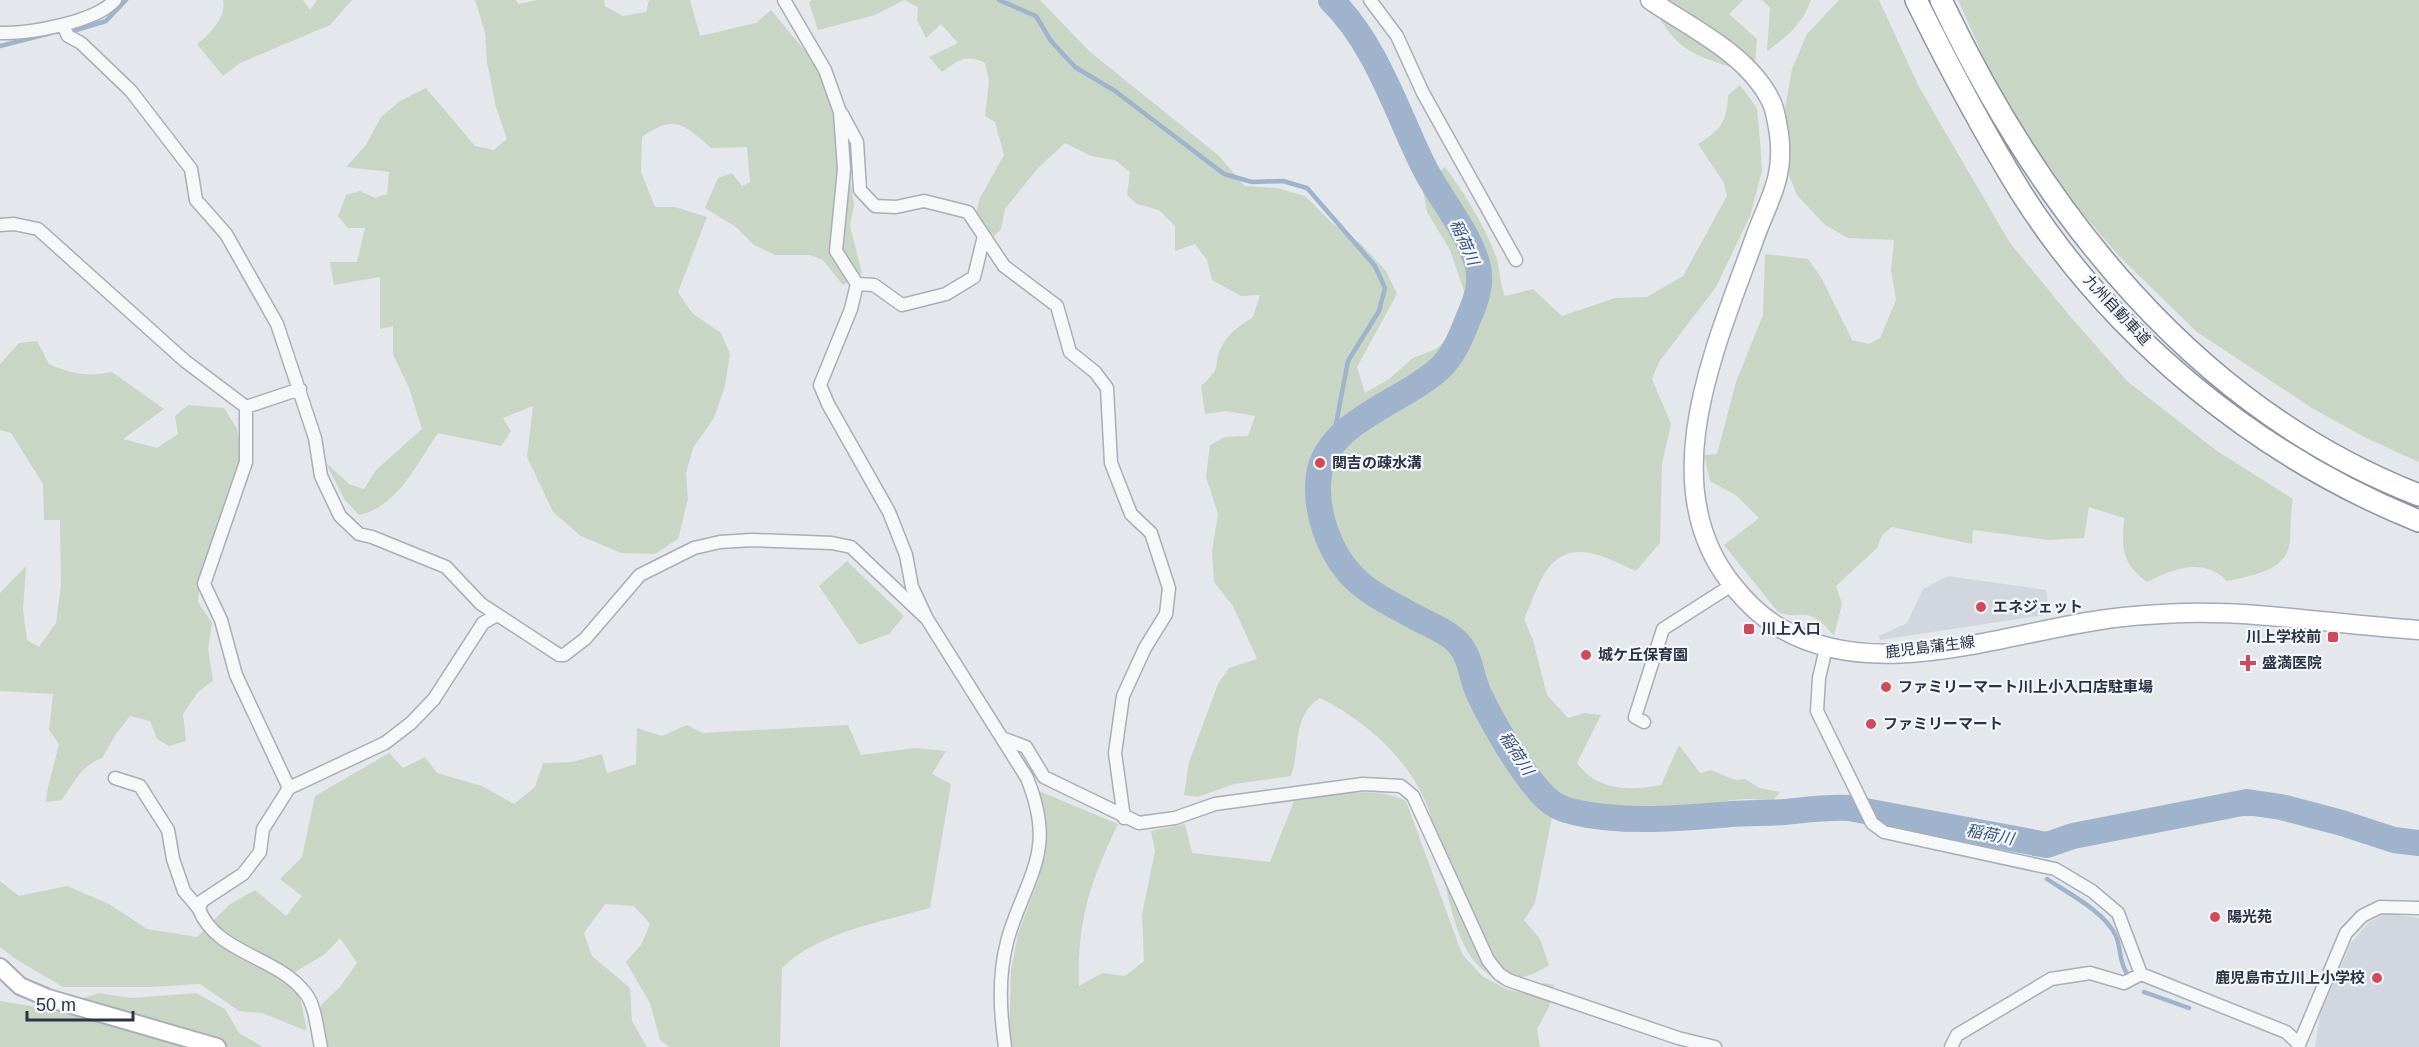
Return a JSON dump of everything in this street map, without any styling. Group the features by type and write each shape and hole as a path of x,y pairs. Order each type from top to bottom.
{"highway":[{"name":"九州自動車道","path":"1916,0 1963,91 2021,192 2063,250 2139,336 2183,376 2260,435 2350,489 2419,521"},
{"name":"九州自動車道","path":"1941,0 1982,81 2040,178 2104,261 2155,319 2209,367 2275,417 2359,468 2419,495"}],"main road":[{"name":"鹿児島蒲生線","path":"1650,0 1736,58 1752,74 1771,101 1779,135 1781,164 1779,180 1760,222 1709,374 1693,456 1693,490 1705,540 1721,572 1762,616 1783,630 1826,648 1871,653 1914,652 2097,620 2185,613 2231,614 2419,630"},
{"path":"0,967 20,986 48,998 99,1015 217,1047"}],"street":[{"path":"784,0 825,70 839,109 857,142 860,190 875,206 896,207 924,201 968,212 1004,266 1057,306 1070,352 1095,372 1107,388 1114,472 1131,514 1152,533 1170,588 1166,614 1145,648 1123,696 1115,753 1124,818"},
{"path":"1370,0 1397,36 1423,93 1516,260"},
{"path":"0,33 63,25 110,3"},
{"path":"63,25 68,36 81,43 131,91 191,169 196,200 226,234 278,324 315,438 321,476 340,516 359,534 372,537 446,567 481,604 559,655 564,655 585,639 640,574 702,545 752,540 832,543 852,547 927,619"},
{"path":"839,109 844,169 836,251 857,284 851,309 820,385 828,404 890,512 906,555 912,587 927,619 1027,778 1033,794 1039,846 1007,940 1002,967 999,1002 1005,1047"},
{"path":"0,225 14,224 38,229 185,361 246,407"},
{"path":"857,284 874,285 902,305 946,294 974,277 984,236"},
{"path":"246,407 300,389"},
{"path":"246,407 246,462 204,584 221,620 236,675 289,788"},
{"path":"1644,722 1635,717 1663,629 1732,585"},
{"path":"199,909 202,901 243,874 260,852 263,829 289,788 318,777 385,743 411,723 434,699 483,623 497,615"},
{"path":"1826,648 1819,678 1817,711 1854,782 1872,823 1884,832 2055,869 2092,891 2118,913 2141,974 2286,1032 2299,1045 2346,933 2362,916 2380,907 2419,908"},
{"path":"1002,738 1026,747 1044,777 1124,818 1149,823 1191,814 1215,804 1363,784 1401,786 1413,796 1488,960 1499,974 1508,980 1678,1038 1715,1047"},
{"path":"115,778 140,786 168,830 173,860 184,891 199,909 205,923 213,932 273,967 306,994 321,1047"},
{"path":"1951,1047 1957,1035 2051,979 2090,973 2124,983 2141,974"}],"shaded area":[{"name":"エネジェット","path":"1948,576 2046,590 2050,614 1880,640 1879,636 1907,623 1923,589"},
{"name":"鹿児島市立川上小学校","path":"2386,913 2419,918 2419,1047 2315,1047 2320,1014 2351,943 2368,923"}],"green space":[{"path":"223,0 303,0 310,10 317,0 352,0 330,25 240,63 223,76 197,44 212,31 220,19 224,6"},
{"path":"475,0 516,0 518,4 538,0 604,0 605,6 623,16 646,12 649,0 690,0 700,36 756,23 771,10 821,70 847,156 854,205 850,226 862,273 843,285 823,260 810,255 775,255 754,245 736,227 705,208 718,178 732,173 742,186 750,182 747,147 711,148 686,128 671,124 653,130 642,137 641,172 655,207 675,207 707,217 678,292 692,313 721,333 730,354 725,386 714,418 693,448 686,473 688,499 678,539 655,554 621,553 581,536 553,512 527,457 533,406 503,418 511,431 501,446 438,433 396,493 385,503 359,515 345,500 325,462 349,484 364,489 376,470 422,429 409,388 393,354 393,326 380,329 380,277 334,285 330,262 357,262 365,228 348,228 338,216 346,195 360,191 375,198 387,194 389,172 346,167 366,145 381,117 400,101 426,88 475,146 494,150 507,139 496,107 487,62 485,32"},
{"path":"812,0 904,0 875,15 818,30 809,2"},
{"path":"904,0 1040,0 1089,51 1218,155 1245,186 1277,188 1305,196 1332,223 1360,243 1386,271 1397,294 1357,367 1365,393 1389,379 1413,358 1436,349 1455,333 1467,300 1450,250 1427,212 1422,185 1445,167 1474,210 1486,233 1497,261 1505,296 1533,289 1562,316 1615,298 1647,297 1683,276 1727,196 1724,183 1698,144 1721,124 1726,112 1728,95 1740,85 1757,108 1762,171 1750,216 1716,287 1659,362 1652,379 1671,424 1662,464 1660,543 1636,571 1593,554 1571,553 1560,557 1543,576 1524,619 1533,640 1547,695 1568,718 1584,713 1601,715 1577,763 1594,779 1604,784 1626,788 1661,785 1679,745 1700,773 1711,770 1735,780 1745,779 1759,788 1780,792 1773,801 1744,799 1725,801 1707,807 1673,826 1658,828 1627,828 1593,823 1553,812 1535,903 1524,920 1540,939 1549,965 1532,974 1503,982 1483,970 1470,955 1460,936 1447,891 1433,822 1418,786 1382,741 1336,707 1320,698 1305,714 1298,734 1291,776 1234,784 1198,797 1184,795 1189,762 1218,684 1229,668 1257,659 1233,606 1214,582 1212,551 1218,514 1206,477 1210,445 1225,437 1248,436 1255,416 1226,411 1205,414 1201,386 1213,374 1219,353 1228,337 1253,317 1260,295 1241,296 1212,280 1207,260 1195,244 1175,251 1175,226 1159,210 1137,204 1127,195 1130,172 1115,160 1091,156 1065,143 1038,168 1005,209 1001,229 994,236 975,217 980,198 1004,155 995,122 985,116 989,81 985,63 972,59 962,60 942,72 929,57 958,43 941,24 926,38 917,20 918,7"},
{"path":"1650,0 1743,0 1729,14 1757,39 1755,64 1740,70 1695,54 1667,29"},
{"path":"1762,0 1811,0 1804,16 1793,29 1767,51 1770,8"},
{"path":"1839,0 1879,0 1919,87 2010,243 2127,381 2217,451 2293,499 2290,541 2287,551 2275,566 2257,574 2227,581 2209,569 2189,567 2178,569 2147,582 2132,568 2125,554 2124,518 2089,507 2084,538 2049,540 1973,530 1972,544 1892,527 1882,535 1877,548 1836,586 1842,604 1834,636 1822,623 1811,616 1778,612 1724,545 1759,518 1737,496 1710,481 1704,455 1717,454 1736,382 1763,315 1765,254 1808,259 1822,279 1852,340 1869,344 1880,338 1896,300 1891,270 1894,240 1848,238 1825,225 1797,195 1787,170 1783,119 1792,69 1807,34"},
{"path":"1958,0 2419,0 2419,462 2368,439 2312,408 2197,332 2119,256 2049,174 2003,100"},
{"path":"37,341 49,364 80,374 112,372 164,409 123,439 157,448 178,434 175,416 188,405 224,408 237,429 242,456 220,518 213,547 200,578 198,602 212,623 208,649 213,681 198,692 183,714 186,741 169,746 157,739 150,721 130,716 102,758 83,770 62,800 46,802 59,744 49,730 53,694 0,691 0,593 26,566 23,610 27,640 39,647 56,623 61,585 60,520 44,520 43,484 11,433 0,430 0,364 19,343"},
{"path":"847,561 904,616 889,634 859,645 819,586"},
{"path":"687,725 702,733 848,725 861,755 915,748 946,751 932,774 951,784 930,908 832,937 814,945 782,968 780,1047 670,1047 660,1040 650,1003 626,962 641,945 650,924 634,906 605,904 584,933 592,956 630,988 632,1021 647,1047 327,1047 319,1029 321,1005 340,987 357,963 340,938 325,954 295,972 307,1031 262,1013 239,1011 200,984 151,987 63,987 0,947 0,881 19,896 67,886 109,904 147,929 197,937 229,905 255,890 286,916 302,896 280,879 302,857 315,796 389,753 403,768 425,757 437,773 482,786 514,804 535,787 543,763 572,762 602,754 607,773 636,764 637,728 662,736"},
{"path":"1034,789 1118,824 1087,902 1080,941 1079,986 1102,973 1125,976 1144,961 1142,915 1155,851 1151,831 1185,824 1192,853 1270,862 1294,801 1365,792 1393,796 1406,801 1462,954 1482,976 1508,990 1519,992 1544,983 1554,985 1549,1007 1537,1029 1540,1047 1009,1047 1011,970 1018,934 1039,878 1043,844"},
{"path":"99,993 131,998 196,993 225,1009 239,1033 263,1047 0,1047 0,1001 49,1009"}],"waterway":[{"path":"76,30 106,21 126,0"},
{"path":"999,0 1036,16 1051,41 1075,67 1115,91 1224,174 1252,182 1283,181 1307,188 1375,266 1385,288 1379,311 1348,361 1332,445"},
{"name":"稲荷川","path":"1331,0 1347,17 1373,57 1429,177 1466,237 1477,263 1479,277 1478,291 1471,312 1456,346 1443,365 1423,381 1351,426 1336,440 1325,456 1319,475 1318,488 1321,516 1337,556 1354,578 1375,595 1444,632 1459,644 1468,661 1478,692 1499,732 1527,776 1551,802 1562,808 1593,816 1632,819 1849,808 2047,845 2073,836 2247,802 2281,807 2394,840 2419,843"},
{"path":"0,46 51,33"},
{"path":"2029,841 2034,854"},
{"path":"2047,879 2095,911 2111,927 2118,940 2126,972"},
{"path":"2144,992 2189,1008"}],"place":[{"name":"関吉の疎水溝","path":"1320,463"},
{"name":"エネジェット","path":"1981,607"},
{"name":"川上入口","path":"1749,629"},
{"name":"川上学校前","path":"2333,637"},
{"name":"城ケ丘保育園","path":"1586,655"},
{"name":"盛満医院","path":"2248,663"},
{"name":"ファミリーマート川上小入口店駐車場","path":"1886,687"},
{"name":"ファミリーマート","path":"1871,724"},
{"name":"陽光苑","path":"2215,917"},
{"name":"鹿児島市立川上小学校","path":"2377,978"}]}
